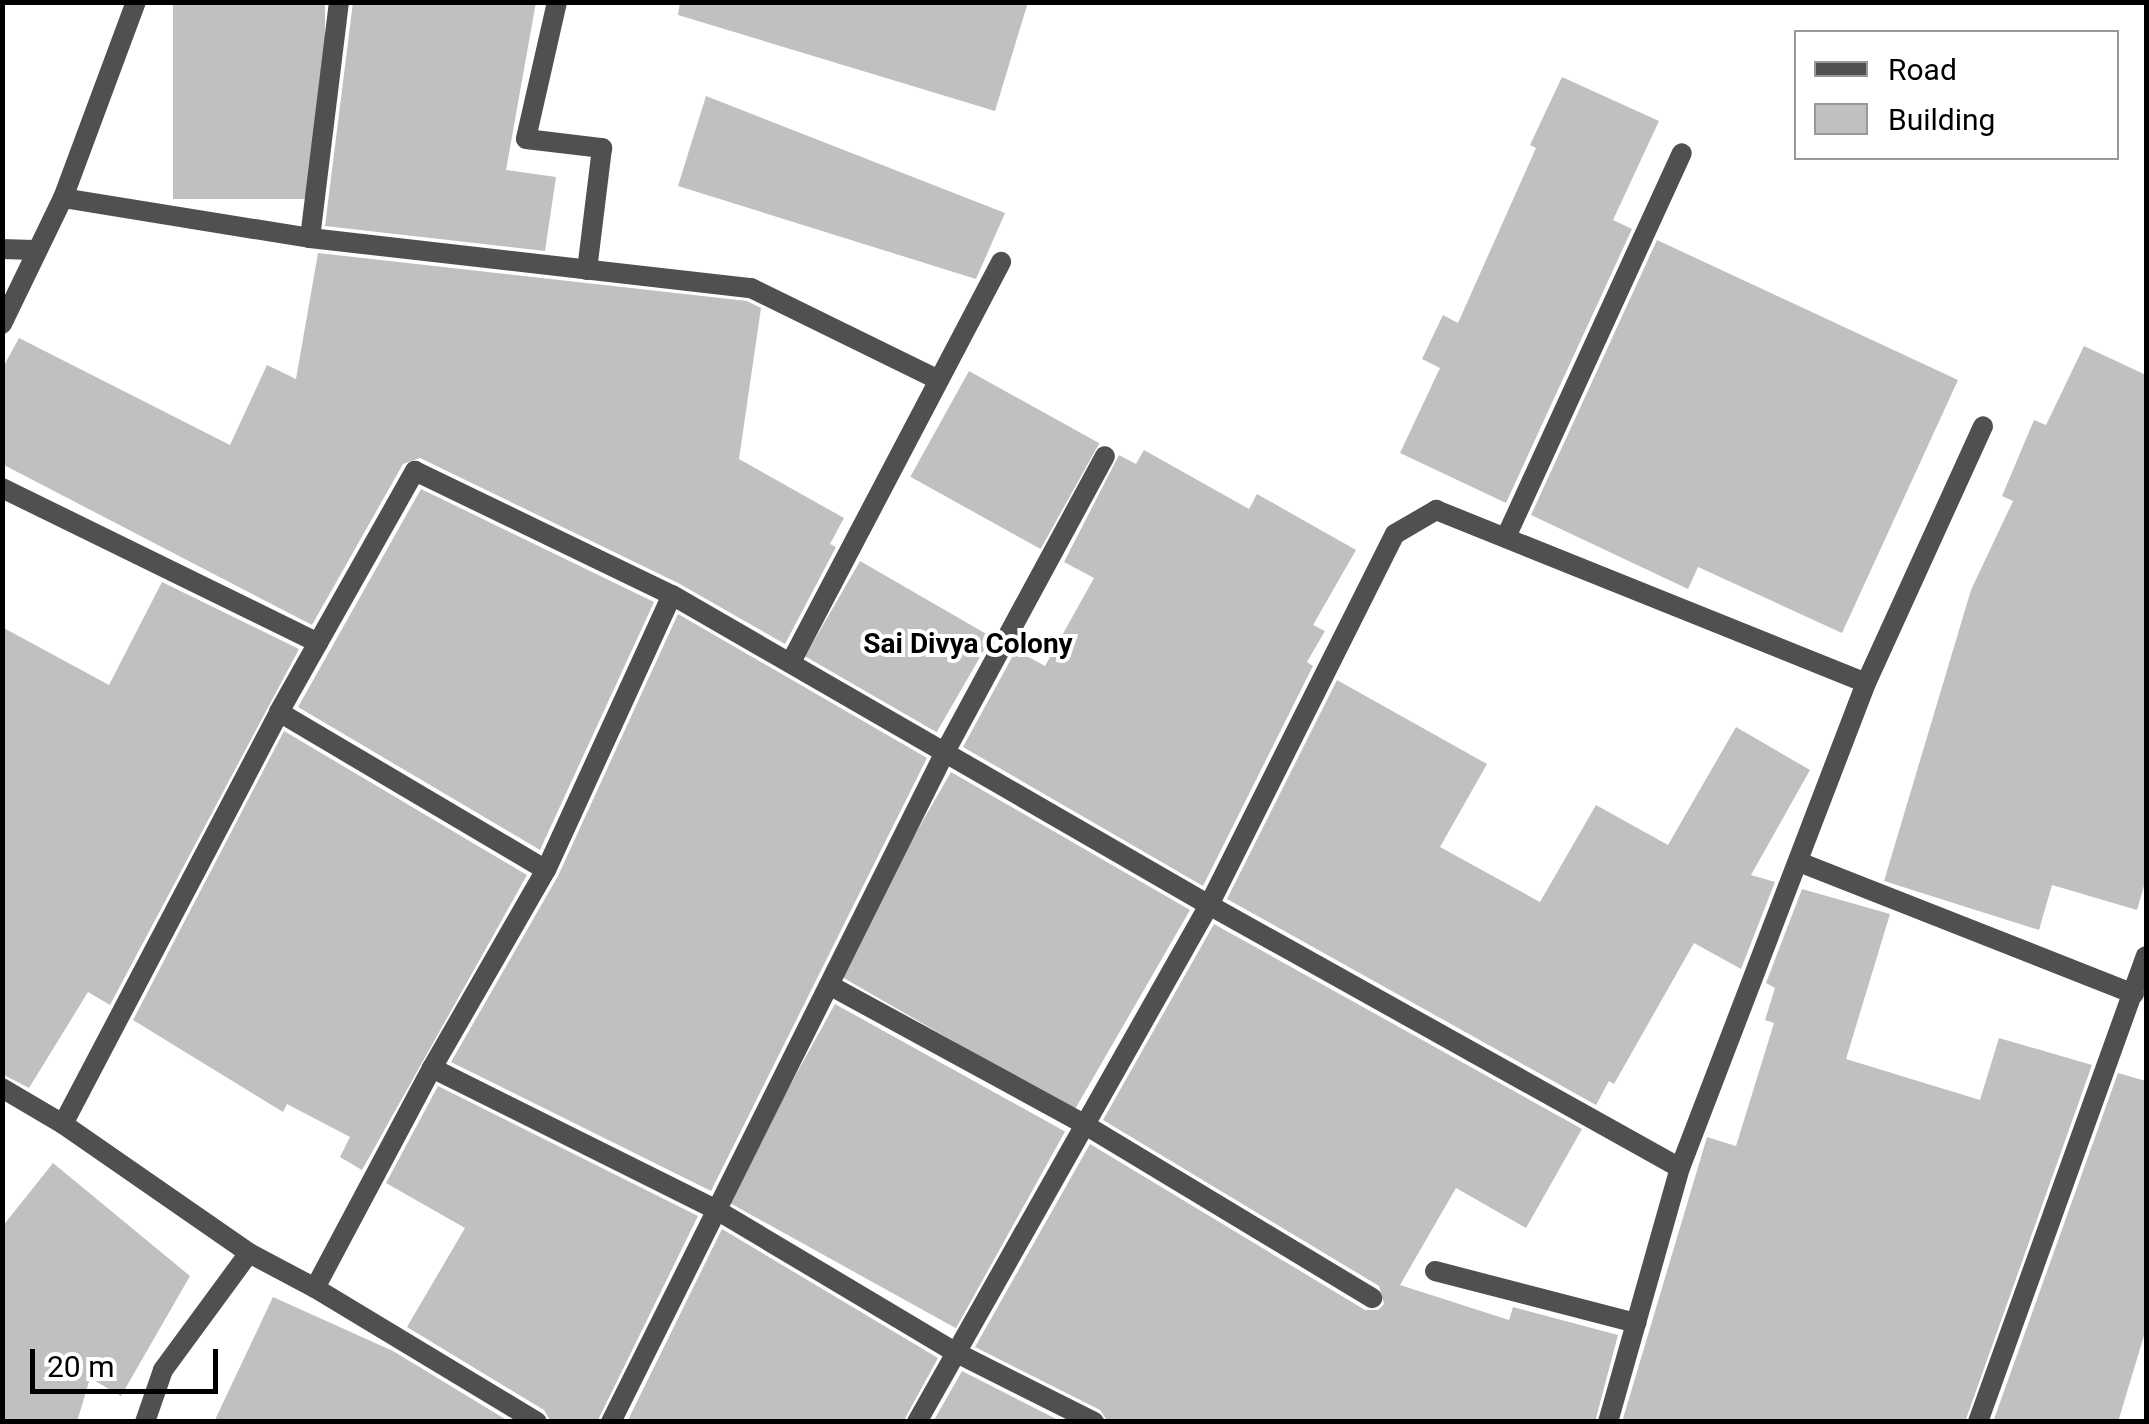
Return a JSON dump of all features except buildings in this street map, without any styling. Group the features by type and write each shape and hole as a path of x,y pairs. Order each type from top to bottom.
{"street":[{"path":"2,324 34,250 63,198 136,2"},
{"path":"310,238 339,2"},
{"path":"556,2 526,139 602,148 587,270"},
{"path":"1506,537 1682,153"},
{"path":"63,198 310,238 751,288 939,380"},
{"path":"2,249 34,250"},
{"path":"791,662 1001,262"},
{"path":"1608,1422 1680,1168 1866,683 1984,426"},
{"path":"612,1422 946,750 1105,456"},
{"path":"64,1124 280,712 415,471 672,595 1208,904 1680,1168"},
{"path":"2,488 318,642"},
{"path":"916,1422 953,1350 1208,904 1395,534 1436,510 1866,683"},
{"path":"315,1288 432,1068 546,870 672,595"},
{"path":"280,712 546,870"},
{"path":"1799,862 2134,994"},
{"path":"1978,1422 2146,956"},
{"path":"831,986 1082,1123 1372,1298"},
{"path":"432,1068 715,1209 953,1350 1094,1422"},
{"path":"2,1088 64,1124 249,1254 315,1288 537,1422"},
{"path":"146,1422 162,1370 249,1254"},
{"path":"1435,1271 1636,1323"}],"district":[{"name":"Sai Divya Colony","path":"968,644"}]}
